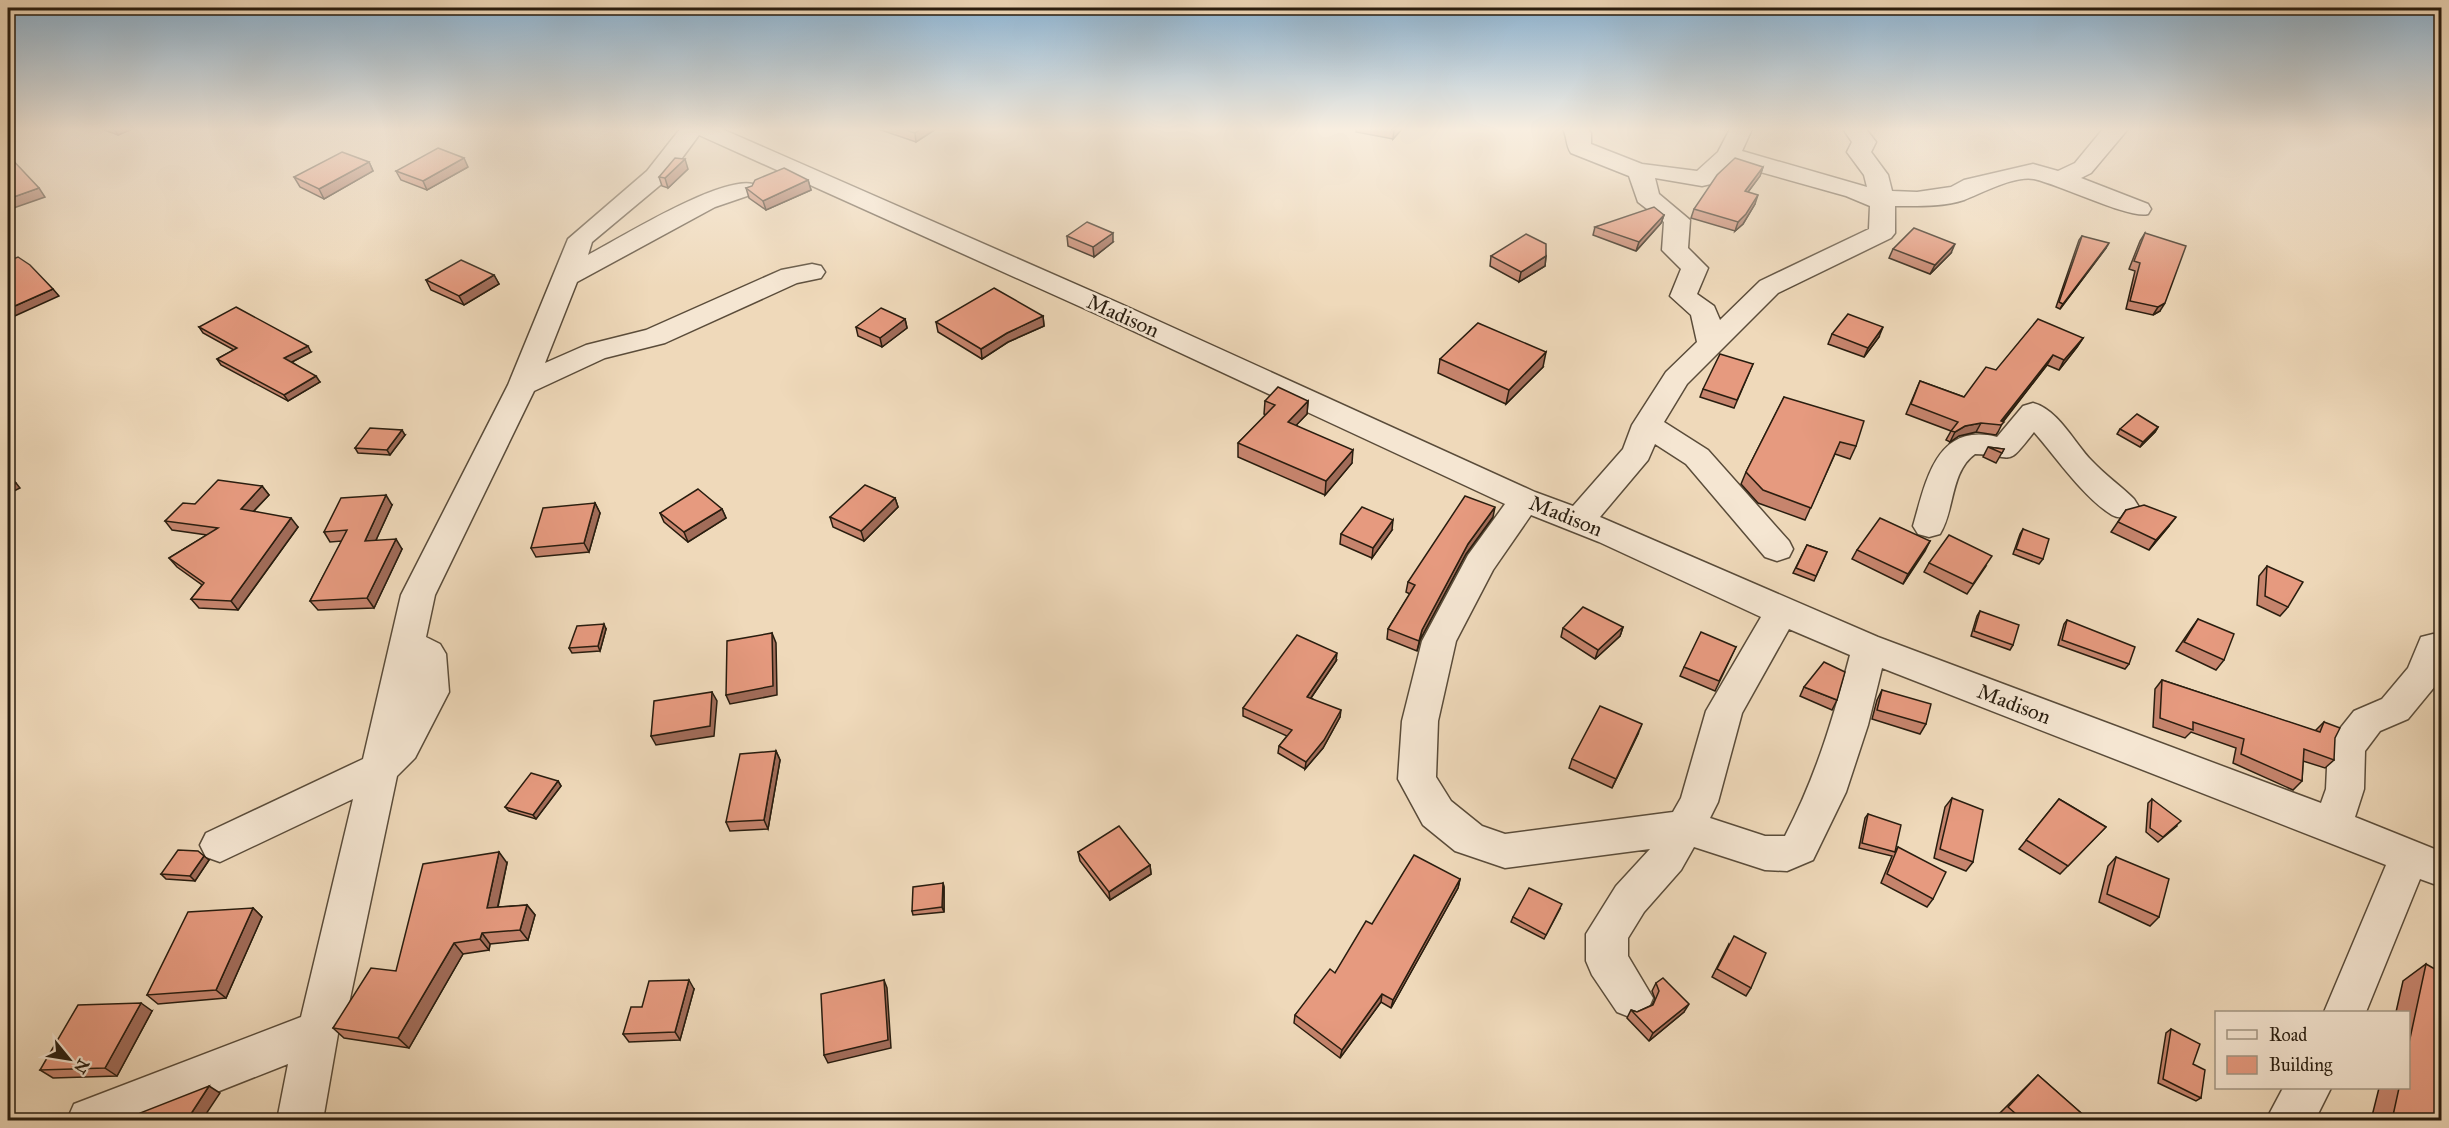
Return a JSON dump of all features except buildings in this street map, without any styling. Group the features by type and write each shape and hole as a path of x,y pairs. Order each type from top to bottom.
{"street":[{"path":"220,844 379,769 402,747 431,692 428,654 407,643 418,595 522,385 581,239 649,182"},
{"name":"Madison","path":"822,182 1111,310 1524,500 1580,520 1781,613 1869,649 2333,825 2426,863"},
{"path":"1644,182 1647,197 1677,220"},
{"path":"1703,182 1706,187 1696,192 1677,220 1675,250 1695,268 1683,296 1704,312 1711,343"},
{"path":"1825,182 1883,200 1958,194 1986,182"},
{"path":"1580,520 1637,453 1647,425 1676,378 1769,287 1882,233 1883,200 1878,182"},
{"path":"2069,182 2139,209"},
{"path":"566,277 706,202 744,189"},
{"path":"522,385 596,351 655,337 790,276 812,273"},
{"path":"1929,526 1952,459 1965,446 1981,444 2004,449 2033,413 2071,454 2073,463 2105,488 2123,507"},
{"path":"1647,425 1697,457 1778,549"},
{"path":"1524,500 1480,564 1438,640 1419,721 1417,779 1437,813 1469,839 1505,851 1685,827 1765,853 1787,854 1798,848 1827,792 1847,735 1869,649"},
{"path":"1632,998 1607,961 1607,934 1630,899 1667,858 1699,802 1724,711 1781,613"},
{"path":"2333,825 2345,789 2347,747 2367,722 2395,709 2423,675 2433,647"},
{"path":"300,1120 316,1032 325,1013 379,769"},
{"path":"2345,1011 2426,863"},
{"path":"90,1120 316,1032"},
{"path":"2289,1120 2308,1089"}]}
